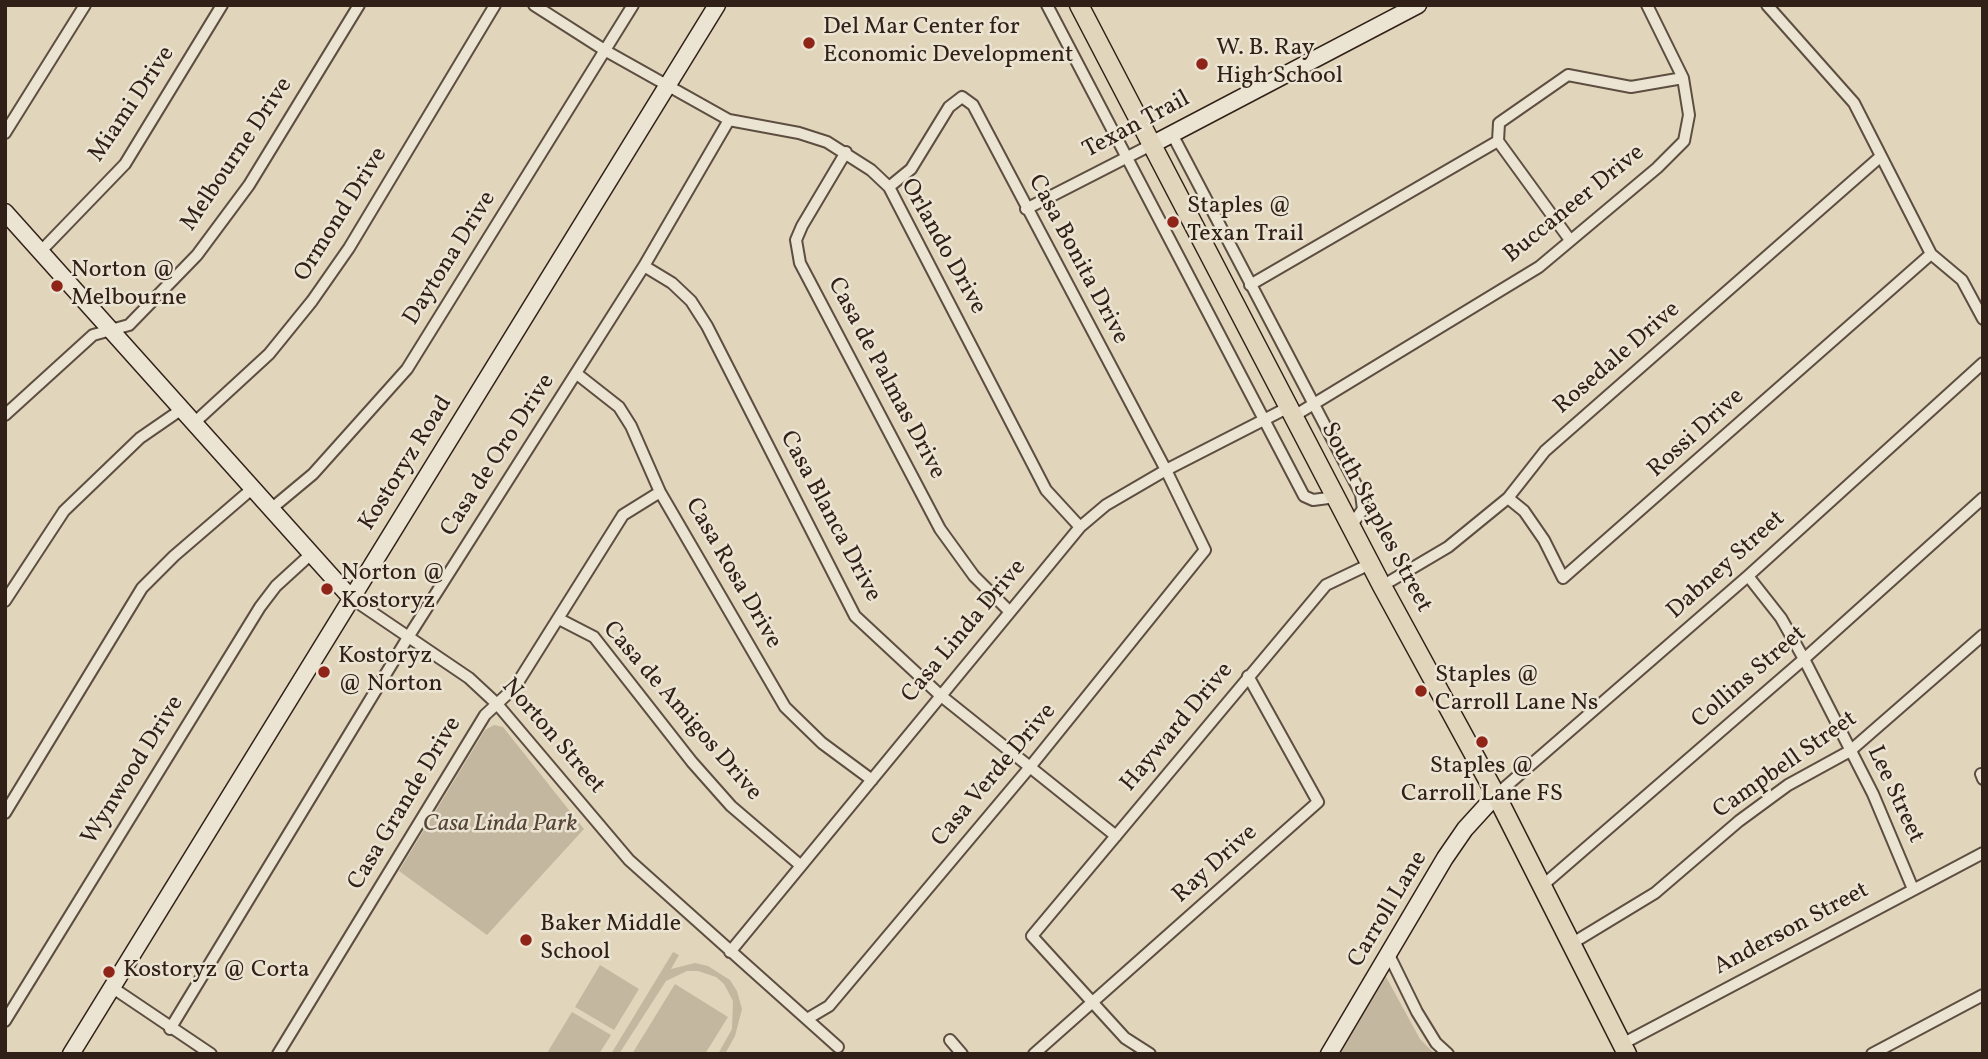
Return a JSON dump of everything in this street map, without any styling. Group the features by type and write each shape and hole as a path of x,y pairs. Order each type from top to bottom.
{"main road":[{"name":"Kostoryz Road","path":"71,1054 717,5"},
{"name":"South Staples Street","path":"1079,5 1370,564 1496,795 1624,1049"},
{"name":"Texan Trail","path":"1153,144 1418,5"},
{"name":"Norton Street","path":"5,212 351,598"},
{"name":"Carroll Lane","path":"1329,1054 1446,858 1465,829 1496,795"}],"street":[{"path":"5,133 85,5"},
{"name":"Miami Drive","path":"41,251 125,163 222,5"},
{"name":"Melbourne Drive","path":"5,415 93,335 129,325 197,255 249,186 359,5"},
{"name":"Ormond Drive","path":"194,423 269,354 312,301 349,248 495,5"},
{"name":"Orlando Drive","path":"534,5 606,51 729,120 799,133 846,152 889,187 1046,489 1080,527"},
{"name":"Daytona Drive","path":"271,509 313,474 407,369 633,5"},
{"path":"1047,5 1304,496 1313,500 1336,497"},
{"name":"Buccaneer Drive","path":"1291,412 1313,404 1539,267 1657,168 1684,141 1689,115 1683,78 1647,5"},
{"path":"1767,5 1854,103 1931,254 1962,280 1983,319"},
{"path":"1570,240 1498,141 1499,123 1568,75 1631,88 1683,78"},
{"name":"Casa Bonita Drive","path":"889,187 911,169 949,107 962,97 973,105 1166,470 1205,550"},
{"name":"Casa de Oro Drive","path":"170,1029 407,639 644,266 729,120"},
{"path":"1172,134 1361,494 1363,509 1351,526"},
{"path":"1250,285 1498,141"},
{"name":"Texan Trail","path":"1026,209 1153,144"},
{"name":"Casa de Palmas Drive","path":"846,152 796,240 800,262 940,529 974,576 1009,611"},
{"name":"Rosedale Drive","path":"1382,586 1448,547 1508,498 1545,451 1880,157"},
{"name":"Rossi Drive","path":"1508,498 1524,511 1537,530 1563,579 1931,254"},
{"name":"Casa Blanca Drive","path":"644,266 672,283 691,301 707,326 855,616 889,651 940,695 1116,835"},
{"name":"Dabney Street","path":"1496,795 1748,576 1983,363"},
{"name":"Casa Rosa Drive","path":"577,374 619,407 631,426 660,492 785,707 822,743 872,780"},
{"path":"5,601 64,511 140,439 182,409"},
{"name":"Casa Linda Drive","path":"730,952 1080,527 1106,505 1166,470 1264,420 1291,412"},
{"path":"5,813 142,588 174,556 253,488"},
{"name":"Casa Grande Drive","path":"278,1054 485,715 515,687 622,516 660,492"},
{"name":"Collins Street","path":"1542,886 1804,659 1983,498"},
{"name":"Casa Verde Drive","path":"807,1019 829,1006 1030,767 1205,550"},
{"name":"Wynwood Drive","path":"5,1021 260,607 276,586 311,554"},
{"name":"Hayward Drive","path":"1092,1002 1032,936 1326,586 1370,564"},
{"name":"Lee Street","path":"1748,576 1781,618 1804,659 1873,794 1913,889"},
{"name":"Norton Street","path":"351,598 407,639 469,678 497,704 629,860 838,1047"},
{"name":"Casa de Amigos Drive","path":"559,618 594,637 692,762 731,806 800,865"},
{"name":"Campbell Street","path":"1571,944 1655,893 1739,821 1788,785 1850,751 1983,635"},
{"name":"Ray Drive","path":"1034,1054 1318,802 1248,676"},
{"name":"Anderson Street","path":"1624,1049 1983,853"},
{"path":"1389,955 1417,1012 1436,1043 1448,1054"},
{"path":"113,988 170,1029 211,1054"},
{"path":"1872,1054 1983,995"},
{"path":"1092,1002 1125,1038 1150,1054"},
{"path":"950,1040 962,1054"}],"green space":[{"name":"Casa Linda Park","path":"494,725 503,727 584,829 487,935 399,871 485,730"},
{"path":"673,952 679,955 671,969 695,963 708,966 730,980 737,991 742,1009 735,1036 725,1054 718,1054 732,1029 733,1001 724,984 716,977 698,971 687,971 666,981 619,1054 611,1054"},
{"path":"600,965 639,989 614,1030 575,1007"},
{"path":"1385,975 1420,1039 1435,1054 1344,1054 1338,1048 1381,976"},
{"path":"675,984 728,1017 705,1054 632,1054"},
{"path":"572,1012 611,1035 599,1054 547,1053"}],"place":[{"name":"Del Mar Center for Economic Development","path":"809,43"},
{"name":"W. B. Ray High School","path":"1202,64"},
{"name":"Staples @ Texan Trail","path":"1173,222"},
{"name":"Norton @ Melbourne","path":"57,286"},
{"name":"Norton @ Kostoryz","path":"327,589"},
{"name":"Kostoryz @ Norton","path":"324,672"},
{"name":"Staples @ Carroll Lane Ns","path":"1421,691"},
{"name":"Staples @ Carroll Lane FS","path":"1482,742"},
{"name":"Baker Middle School","path":"526,940"},
{"name":"Kostoryz @ Corta","path":"109,972"}]}
